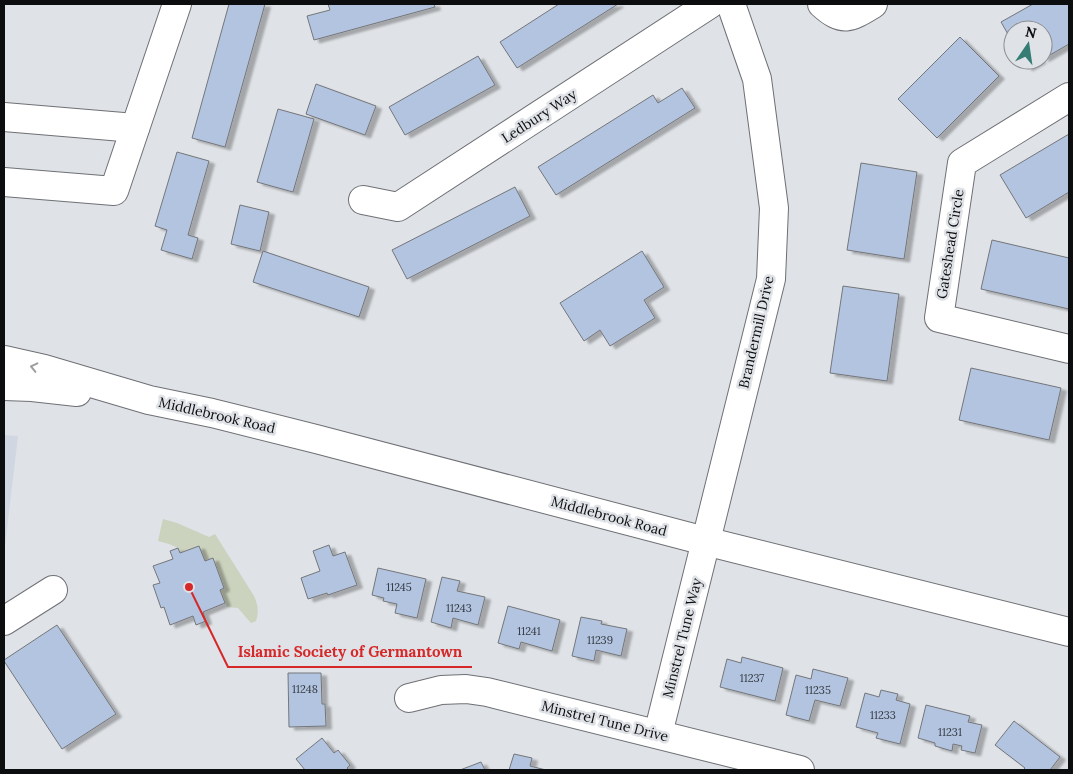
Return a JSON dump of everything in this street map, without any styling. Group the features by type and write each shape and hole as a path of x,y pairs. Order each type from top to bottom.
{"street":[{"path":"4,182 114,190 177,4"},
{"name":"Ledbury Way","path":"363,200 398,207 710,4"},
{"name":"Brandermill Drive","path":"705,542 771,278 774,208 757,79 731,4"},
{"path":"822,4 833,14 847,17 873,4"},
{"name":"Gateshead Circle","path":"1069,97 962,163 939,318 1069,349"},
{"path":"4,117 135,128"},
{"name":"Middlebrook Road","path":"4,360 44,369 148,400 309,437 705,542 1069,632"},
{"name":"Middlebrook Road","path":"4,386 32,387 148,400"},
{"name":"Minstrel Tune Way","path":"658,734 705,542"},
{"path":"4,621 53,590"},
{"name":"Minstrel Tune Drive","path":"409,698 441,690 466,689 487,692 800,770"}],"shaded area":[{"path":"4,435 18,436 4,554"}],"green space":[{"path":"163,519 209,537 215,534 254,596 258,609 256,621 251,623 238,608 227,607 220,590 224,588 214,559 205,561 199,546 180,553 178,548 158,541"}],"building":[{"path":"229,4 265,4 225,147 192,138"},
{"path":"328,4 434,4 435,7 314,40 307,16 330,10"},
{"path":"559,4 618,4 517,68 500,42"},
{"path":"1033,4 1069,4 1069,44 1053,53 1053,20 1005,20"},
{"path":"960,37 999,76 937,138 898,99"},
{"path":"478,56 495,85 405,135 389,107"},
{"path":"316,84 376,106 365,135 306,114"},
{"path":"682,88 695,108 556,195 538,167 653,95 658,103"},
{"path":"278,109 314,119 293,192 257,182"},
{"path":"1069,134 1069,192 1026,218 1000,175"},
{"path":"177,152 209,161 188,235 198,238 192,259 161,250 167,230 155,226"},
{"path":"861,163 917,172 904,259 847,250"},
{"path":"515,187 530,216 407,279 392,250"},
{"path":"240,205 269,212 260,251 231,244"},
{"path":"992,240 1069,258 1069,309 981,289"},
{"path":"263,251 369,287 359,317 253,282"},
{"path":"642,251 664,287 644,300 655,318 610,346 600,330 584,341 560,303"},
{"path":"843,286 899,294 887,381 830,373"},
{"path":"971,368 1061,388 1049,440 959,420"},
{"path":"329,545 333,556 345,552 357,585 328,595 327,593 308,599 301,578 320,571 313,551"},
{"path":"199,546 205,561 213,558 224,588 220,590 225,603 203,612 206,621 196,625 193,616 170,625 164,607 161,608 153,585 160,583 153,566 173,559 170,551 178,548 180,553"},
{"path":"378,568 426,579 417,618 395,613 397,604 383,601 384,598 372,595"},
{"path":"442,577 460,581 457,591 485,597 478,625 453,618 451,628 431,622"},
{"path":"508,606 560,620 552,651 521,642 519,649 498,643"},
{"path":"581,617 602,621 601,624 627,629 621,656 596,650 594,661 572,656"},
{"path":"57,625 116,714 62,749 4,661"},
{"path":"742,657 783,668 775,701 720,687 727,659 741,663"},
{"path":"813,669 848,678 840,706 815,700 809,721 786,715 796,675 811,679"},
{"path":"288,673 321,673 322,704 325,704 326,726 289,727"},
{"path":"881,690 898,694 896,700 910,704 900,744 876,738 878,733 856,727 865,693 879,697"},
{"path":"926,705 970,716 968,722 982,725 975,753 961,750 962,746 953,744 952,751 918,738"},
{"path":"1014,721 1060,757 1050,770 1023,770 1025,768 995,745"},
{"path":"322,738 334,753 338,750 350,765 347,768 349,770 305,770 296,759"},
{"path":"514,754 532,758 530,766 546,770 509,770"},
{"path":"481,762 485,770 460,770"}],"place":[{"name":"Islamic Society of Germantown","path":"189,587"}]}
